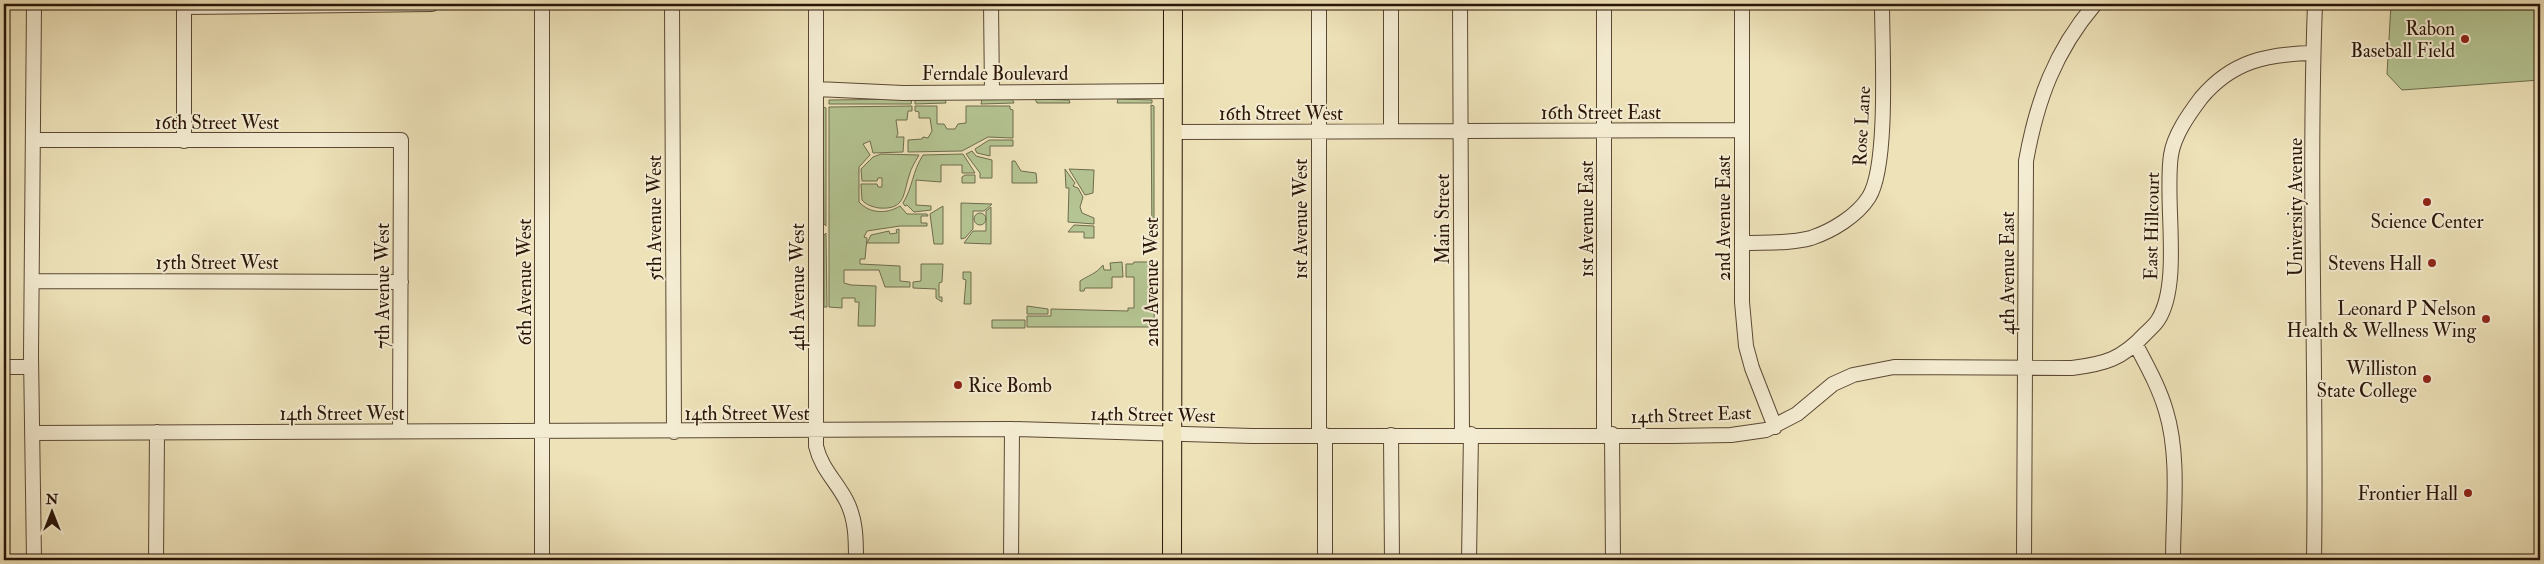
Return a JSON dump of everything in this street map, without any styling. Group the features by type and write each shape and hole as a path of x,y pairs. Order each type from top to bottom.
{"main road":[{"name":"2nd Avenue West","path":"1172,560 1171,132 1173,4"}],"street":[{"path":"34,4 31,367 34,560"},
{"path":"184,141 184,5 432,4"},
{"name":"6th Avenue West","path":"542,4 542,560"},
{"name":"5th Avenue West","path":"672,4 674,432"},
{"path":"804,4 816,4"},
{"name":"4th Avenue West","path":"816,4 816,431 819,458 850,509 856,533 856,560"},
{"path":"991,4 992,92"},
{"name":"1st Avenue West","path":"1319,4 1322,435 1325,560"},
{"path":"1390,4 1391,131"},
{"name":"Main Street","path":"1460,4 1460,131 1470,560"},
{"name":"1st Avenue East","path":"1604,4 1608,434 1613,560"},
{"name":"2nd Avenue East","path":"1742,4 1742,302 1746,346 1752,368 1775,426"},
{"name":"Rose Lane","path":"1742,243 1785,242 1811,238 1855,215 1870,196 1879,170 1881,142 1882,4"},
{"name":"4th Avenue East","path":"2024,560 2026,160 2034,116 2052,68 2077,25 2095,4"},
{"name":"University Avenue","path":"2314,560 2316,466 2313,53 2315,4"},
{"name":"East Hillcourt","path":"2136,344 2158,320 2166,301 2170,282 2169,184 2171,152 2187,115 2212,86 2241,65 2281,54 2313,53"},
{"name":"Ferndale Boulevard","path":"817,89 903,92 1173,91"},
{"name":"16th Street East","path":"1460,131 1741,130"},
{"name":"16th Street West","path":"1171,132 1460,131"},
{"name":"16th Street West","path":"33,140 401,140"},
{"name":"7th Avenue West","path":"400,431 401,140"},
{"name":"15th Street West","path":"32,281 401,282"},
{"path":"2136,344 2156,384 2166,412 2171,440 2173,560"},
{"name":"14th Street East","path":"1467,434 1732,435 1766,430 1775,426 1797,414 1833,384 1853,375 1894,367 2072,368 2100,365 2125,354 2136,344"},
{"path":"4,367 31,367"},
{"path":"1011,560 1012,429"},
{"name":"14th Street West","path":"32,434 1012,429 1172,434 1467,434"},
{"path":"156,560 157,432"},
{"path":"1391,434 1392,560"}],"green space":[{"name":"Rabon Baseball Field","path":"2391,4 2540,4 2540,80 2402,90 2387,74"},
{"path":"912,99 911,104 829,104 829,100"},
{"path":"945,99 946,103 915,104 915,100"},
{"path":"982,99 1012,99 1014,103 981,104"},
{"path":"1035,99 1069,100 1070,103 1037,103"},
{"path":"1118,99 1152,100 1152,103 1117,103"},
{"path":"1151,105 1154,106 1154,243 1152,242"},
{"path":"912,106 912,111 908,111 907,120 896,120 898,134 896,137 904,137 903,152 873,153 870,141 863,144 870,155 859,167 859,202 873,211 890,210 900,206 907,214 927,214 928,216 921,216 921,223 927,223 927,226 900,226 867,231 864,237 867,238 865,259 860,259 860,264 900,266 900,281 910,282 910,287 885,287 879,270 844,270 844,283 876,286 875,326 858,326 859,302 855,302 855,298 842,298 842,308 829,307 829,107"},
{"path":"915,106 937,106 937,124 944,124 947,129 955,129 958,124 966,123 966,106 1010,106 1010,109 1013,110 1013,138 988,137 962,151 908,152 908,140 928,138 932,131 930,118 919,118 919,112 915,111"},
{"path":"823,107 826,108 826,226 824,224"},
{"path":"989,140 1013,140 1013,146 990,146 990,156 977,153 975,149"},
{"path":"972,151 976,156 992,160 992,178 980,178 980,173 966,154"},
{"path":"881,154 919,155 911,170 904,195 894,207 879,208 862,200 861,184 877,184 878,187 882,187 882,178 878,178 877,181 862,181 861,169 873,157"},
{"path":"963,154 975,173 962,173 962,165 941,165 941,182 916,180 916,205 931,206 931,210 914,212 907,205 905,206 903,203 923,155"},
{"path":"1012,161 1015,161 1021,171 1036,173 1037,183 1012,183"},
{"path":"1065,169 1075,183 1073,186 1078,188 1083,197 1080,207 1082,213 1094,218 1094,224 1068,222 1069,188 1066,188"},
{"path":"1069,169 1094,170 1093,193 1085,195"},
{"path":"965,175 975,175 975,183 962,183 962,177"},
{"path":"961,203 992,204 984,211 973,211 973,229 965,238 961,239"},
{"path":"943,206 943,244 934,244 930,214"},
{"path":"991,207 991,244 964,243 973,231 986,231 986,211"},
{"path":"980,213 986,219 980,225 974,219"},
{"path":"1074,225 1094,226 1094,238 1084,238 1084,232 1068,232"},
{"path":"899,229 899,243 867,243 871,235 889,231 890,234 897,233 896,230"},
{"path":"826,233 827,307 824,307 824,235"},
{"path":"1122,262 1123,277 1112,277 1112,288 1085,288 1084,291 1080,291 1080,281 1103,265 1104,270 1111,270 1110,263"},
{"path":"1134,262 1155,262 1154,325 1150,327 1027,327 1027,316 1051,316 1051,309 1128,311 1128,308 1134,308 1134,277 1126,277 1126,264 1133,264"},
{"path":"921,264 943,264 942,282 939,283 939,297 942,297 942,302 936,298 936,289 913,288 913,282 921,281"},
{"path":"963,272 971,272 971,304 964,304 966,280 963,279"},
{"path":"1027,306 1048,309 1048,314 1027,314"},
{"path":"992,320 1025,320 1025,328 992,328"}],"place":[{"name":"Rabon Baseball Field","path":"2465,39"},
{"name":"Science Center","path":"2427,202"},
{"name":"Stevens Hall","path":"2432,263"},
{"name":"Leonard P Nelson Health & Wellness Wing","path":"2486,319"},
{"name":"Williston State College","path":"2427,379"},
{"name":"Rice Bomb","path":"958,385"},
{"name":"Frontier Hall","path":"2468,493"}]}
